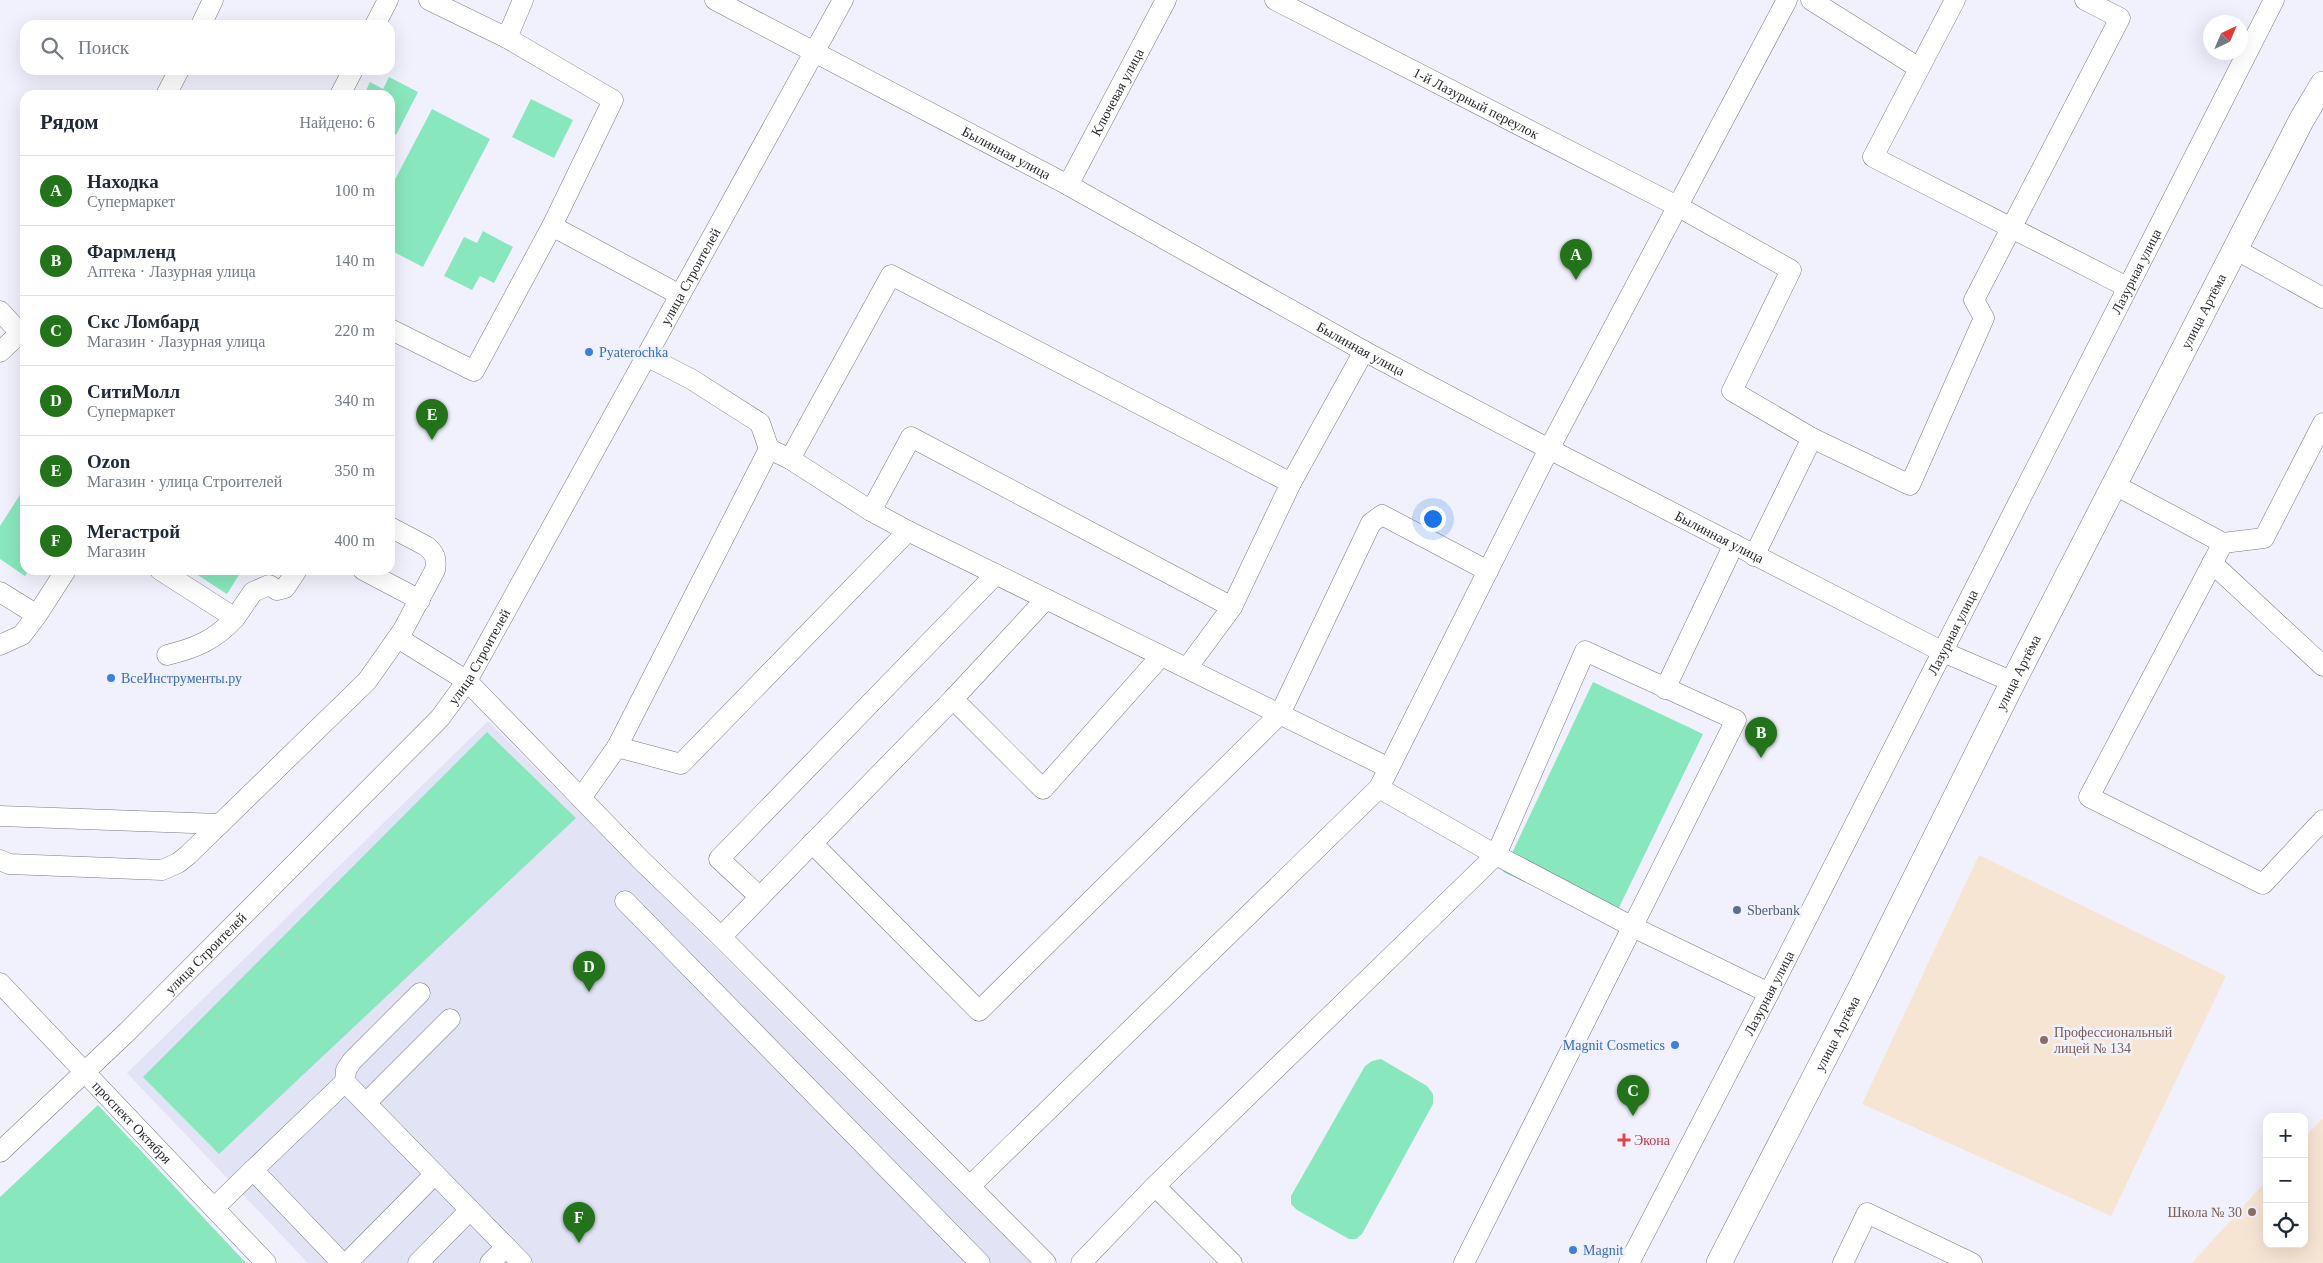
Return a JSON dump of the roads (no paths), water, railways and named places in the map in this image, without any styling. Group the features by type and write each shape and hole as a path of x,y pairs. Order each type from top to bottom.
{"main road":[{"name":"улица Артёма","path":"1719,1263 2013,682 2302,119 2323,84"}],"street":[{"path":"204,20 214,0"},
{"path":"378,20 388,0"},
{"path":"395,332 474,371 552,226 613,100 507,38 429,0"},
{"path":"507,38 524,0"},
{"name":"Былинная улица","path":"716,0 1068,185 1364,351 1549,449 1754,556 1941,650 2013,682"},
{"name":"улица Строителей","path":"0,1152 85,1072 440,718 467,681 843,0"},
{"name":"Ключевая улица","path":"1068,185 1166,0"},
{"name":"1-й Лазурный переулок","path":"1275,0 1679,207 1791,270 1732,391 1812,438"},
{"path":"970,1186 1379,788 1549,449 1679,207 1787,0"},
{"path":"1811,0 1920,68"},
{"path":"1955,0 1873,157 2127,287"},
{"path":"1754,556 1812,438 1910,485 1984,318 1974,300 2013,229 2120,18 2085,0"},
{"name":"Лазурная улица","path":"1629,1263 1769,993 1941,650 2274,0"},
{"path":"169,90 176,75"},
{"path":"343,90 350,75"},
{"path":"552,226 680,295"},
{"path":"2235,249 2323,298"},
{"path":"790,459 890,275 1291,483"},
{"path":"0,311 20,331"},
{"path":"0,352 20,336"},
{"path":"1187,668 1232,607 1291,483 1364,351"},
{"path":"646,356 691,379 760,423 769,449 790,459 871,512 1389,768"},
{"path":"2115,485 2223,544 2264,538 2323,423"},
{"path":"871,512 911,438 1232,607"},
{"path":"581,798 617,747 769,449"},
{"path":"812,843 979,1011 1280,714 1371,523 1382,515 1488,571"},
{"path":"0,860 9,864 162,870 183,859 364,685 398,638 435,570 435,555 426,546 395,530"},
{"path":"617,747 681,764 908,531"},
{"path":"1664,689 1734,544"},
{"path":"2223,544 2089,796 2263,884 2323,820"},
{"path":"2212,563 2323,666"},
{"path":"760,897 719,859 996,574"},
{"path":"0,645 22,635 63,575"},
{"path":"168,575 236,618"},
{"path":"167,654 205,643 223,631 236,618 253,592 269,585 277,590 281,590 288,585 294,575"},
{"path":"372,575 420,600"},
{"path":"0,592 37,615"},
{"path":"721,937 953,699 1046,599"},
{"path":"398,638 467,681 581,798 1046,1263"},
{"path":"1081,1263 1155,1186 1496,855 1585,651 1664,689 1736,720 1464,1263"},
{"path":"953,699 1043,788 1161,656"},
{"path":"1379,788 1496,855 1633,927 1769,993"},
{"path":"0,816 220,824"},
{"path":"625,902 980,1263"},
{"name":"проспект Октября","path":"0,983 266,1263"},
{"path":"214,1208 345,1082 346,1070 352,1061 420,993"},
{"path":"366,1103 450,1019"},
{"path":"345,1082 522,1263"},
{"path":"253,1170 342,1263"},
{"path":"347,1263 435,1174"},
{"path":"1155,1186 1232,1263"},
{"path":"418,1263 470,1210"},
{"path":"1843,1263 1867,1213 1972,1263"},
{"path":"490,1263 506,1247"}],"place":[{"name":"Находка","path":"1576,280"},
{"name":"Pyaterochka","path":"589,352"},
{"name":"Ozon","path":"432,440"},
{"name":"ВсеИнструменты.ру","path":"111,678"},
{"name":"Фармленд","path":"1761,758"},
{"name":"Sberbank","path":"1737,910"},
{"name":"СитиМолл","path":"589,992"},
{"name":"Профессиональный лицей № 134","path":"2044,1040"},
{"name":"Magnit Cosmetics","path":"1675,1045"},
{"name":"Скс Ломбард","path":"1633,1116"},
{"name":"Экона","path":"1624,1140"},
{"name":"Школа № 30","path":"2252,1212"},
{"name":"Мегастрой","path":"579,1243"},
{"name":"Magnit","path":"1573,1250"}]}
